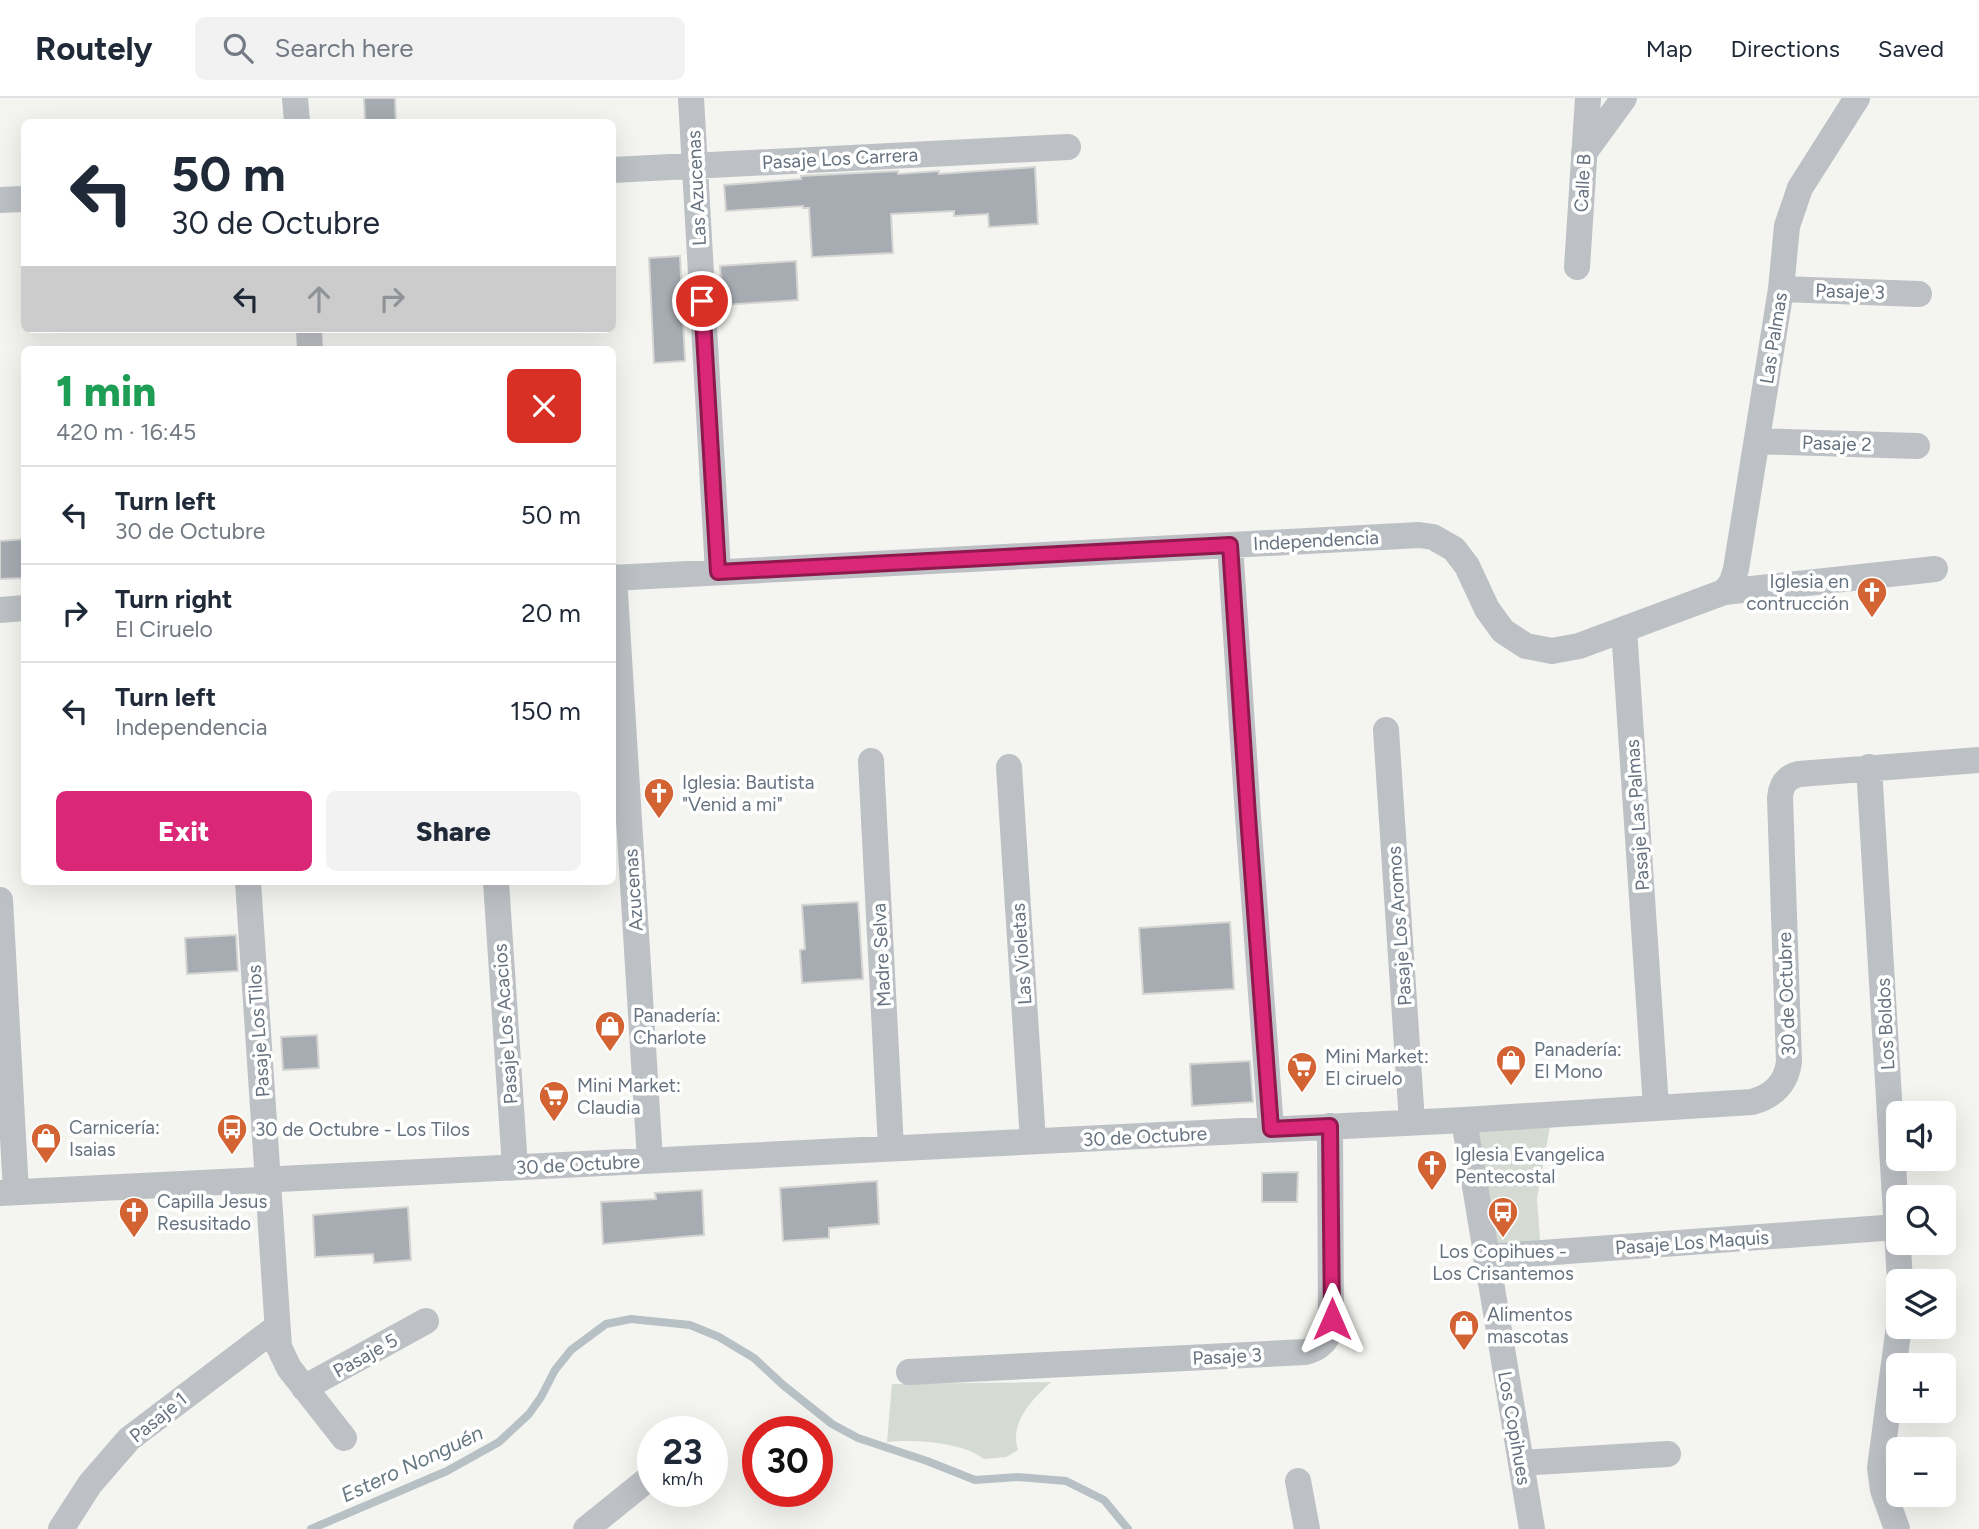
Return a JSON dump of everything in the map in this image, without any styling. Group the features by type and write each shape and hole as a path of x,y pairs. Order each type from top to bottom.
{"street":[{"path":"295,98 297,119"},
{"name":"Las Azucenas","path":"691,98 718,572"},
{"name":"Calle B","path":"1577,267 1588,98"},
{"path":"1583,154 1624,98"},
{"name":"Las Palmas","path":"1724,592 1732,582 1736,569 1792,206 1800,188 1857,98"},
{"name":"Pasaje Los Carrera","path":"616,170 1068,147"},
{"path":"0,200 21,199"},
{"name":"Pasaje 3","path":"1781,289 1919,294"},
{"name":"Pasaje 2","path":"1757,441 1917,446"},
{"name":"Independencia","path":"616,578 1419,535 1433,537 1454,549 1467,566 1495,622 1503,631 1526,646 1539,650 1564,650 1624,629"},
{"path":"1230,545 1271,1129"},
{"path":"1624,629 1724,592 1935,569"},
{"path":"0,610 21,608"},
{"name":"Azucenas","path":"616,625 650,1160"},
{"name":"Pasaje Las Palmas","path":"1624,629 1656,1107"},
{"name":"Pasaje Los Aromos","path":"1386,730 1412,1122"},
{"name":"30 de Octubre","path":"8,1192 1464,1120 1752,1102 1772,1094 1784,1079 1789,1062 1780,789 1788,778 1799,774 1979,760"},
{"name":"Madre Selva","path":"871,761 891,1148"},
{"name":"Las Violetas","path":"1009,767 1034,1141"},
{"name":"Los Boldos","path":"1869,768 1894,1185"},
{"name":"Pasaje Los Tilos","path":"248,885 268,1179"},
{"name":"Pasaje Los Acacios","path":"496,885 515,1167"},
{"path":"0,900 8,1192"},
{"name":"Los Copihues","path":"1464,1120 1532,1529"},
{"name":"Pasaje 3","path":"909,1372 1305,1352 1318,1348 1329,1336 1331,1328 1330,1126"},
{"path":"268,1179 277,1326 282,1357 344,1438"},
{"name":"Pasaje Los Maquis","path":"1486,1258 1886,1228"},
{"name":"Pasaje 5","path":"304,1388 426,1321"},
{"name":"Pasaje 1","path":"61,1529 90,1484 129,1439 277,1326"},
{"path":"1897,1339 1881,1468 1883,1490 1897,1529"},
{"path":"1521,1463 1668,1454"},
{"path":"1298,1481 1307,1529"},
{"path":"586,1529 637,1488"}],"shaded area":[{"path":"1468,1124 1550,1126 1537,1199 1540,1240 1491,1250"},
{"path":"1051,1382 1024,1412 1017,1430 1018,1450 1006,1457 984,1459 964,1449 938,1443 887,1442 892,1384"}],"building":[{"path":"364,98 395,98 396,119 365,119"},
{"path":"1035,167 1038,224 989,227 988,214 954,216 954,211 891,214 893,253 812,257 809,208 803,206 726,211 724,185 801,179 801,176 898,171 898,174 939,171 939,174"},
{"path":"680,256 685,361 654,363 649,258"},
{"path":"796,261 798,300 723,305 720,266"},
{"path":"21,539 21,578 0,579 0,541"},
{"path":"858,902 863,979 802,983 800,950 805,949 802,905"},
{"path":"1230,922 1234,989 1143,994 1139,928"},
{"path":"236,935 238,971 187,974 185,938"},
{"path":"317,1035 319,1068 283,1070 281,1037"},
{"path":"1250,1061 1253,1102 1192,1106 1190,1064"},
{"path":"1298,1172 1297,1202 1262,1202 1262,1173"},
{"path":"877,1181 879,1224 829,1228 829,1238 783,1241 780,1188"},
{"path":"702,1190 704,1235 603,1244 601,1202 656,1199 655,1193"},
{"path":"408,1207 411,1260 374,1263 373,1254 315,1257 313,1215"}],"waterway":[{"name":"Estero Nonguén","path":"311,1529 447,1471 499,1442 529,1414 555,1370 571,1350 606,1324 631,1319 690,1325 719,1337 754,1358 832,1424 858,1438 975,1480 1018,1477 1066,1481 1104,1500 1128,1529"}],"place":[{"name":"Iglesia en contrucción","path":"1872,619"},
{"name":"Iglesia: Bautista \"Venid a mi\"","path":"659,820"},
{"name":"Panadería: Charlote","path":"610,1053"},
{"name":"Panadería: El Mono","path":"1511,1087"},
{"name":"Mini Market: El ciruelo","path":"1302,1094"},
{"name":"Mini Market: Claudia","path":"554,1123"},
{"name":"30 de Octubre - Los Tilos","path":"232,1156"},
{"name":"Carnicería: Isaias","path":"46,1165"},
{"name":"Iglesia Evangelica Pentecostal","path":"1432,1192"},
{"name":"Capilla Jesus Resusitado","path":"134,1239"},
{"name":"Los Copihues - Los Crisantemos","path":"1503,1239"},
{"name":"Alimentos mascotas","path":"1464,1352"}],"route":[{"path":"702,301 718,572 1230,545 1271,1129 1330,1126 1332,1319"}]}
